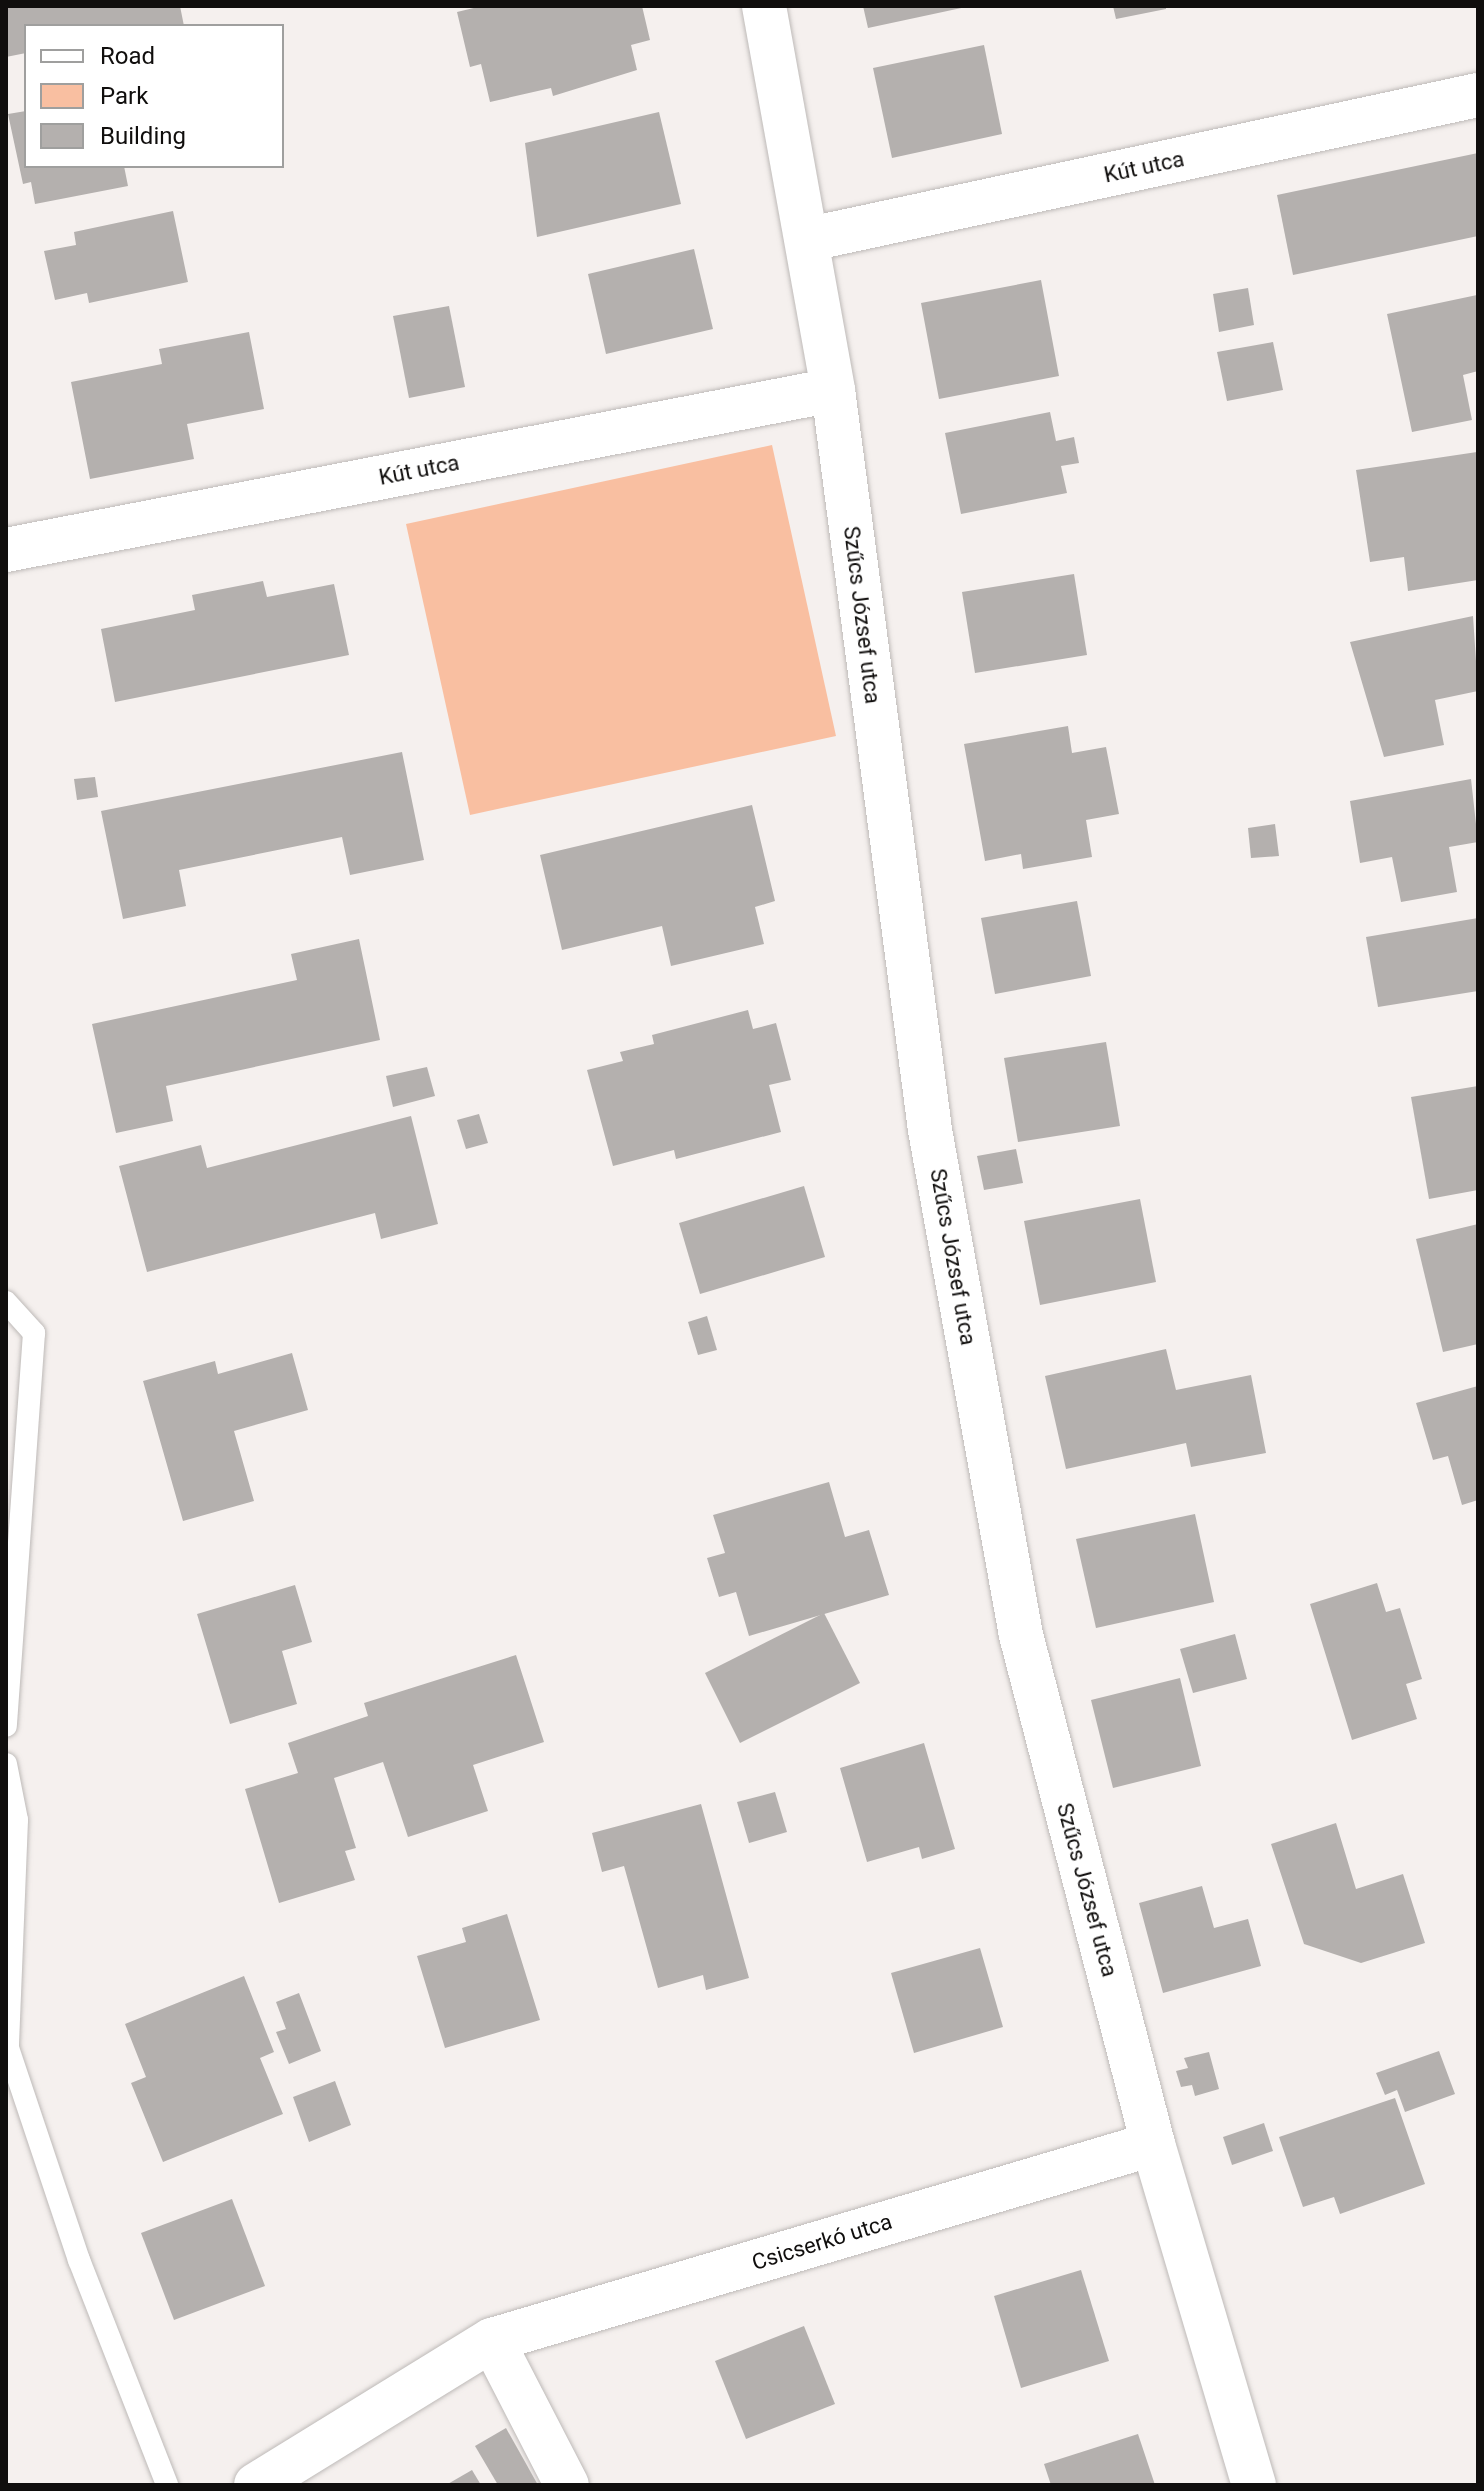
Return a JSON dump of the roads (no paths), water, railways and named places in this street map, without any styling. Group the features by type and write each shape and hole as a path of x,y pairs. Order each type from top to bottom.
{"street":[{"name":"Szűcs József utca","path":"764,6 810,239 833,390 930,1130 1015,1604 1153,2144 1254,2485"},
{"name":"Kút utca","path":"810,239 1478,95"},
{"name":"Kút utca","path":"6,550 833,390"},
{"name":"Csicserkó utca","path":"256,2485 492,2340 1153,2144"},
{"path":"492,2340 567,2485"}],"lane":[{"path":"6,1302 34,1333 6,1726"},
{"path":"6,1764 17,1820 8,2048 79,2260 167,2485"}]}
